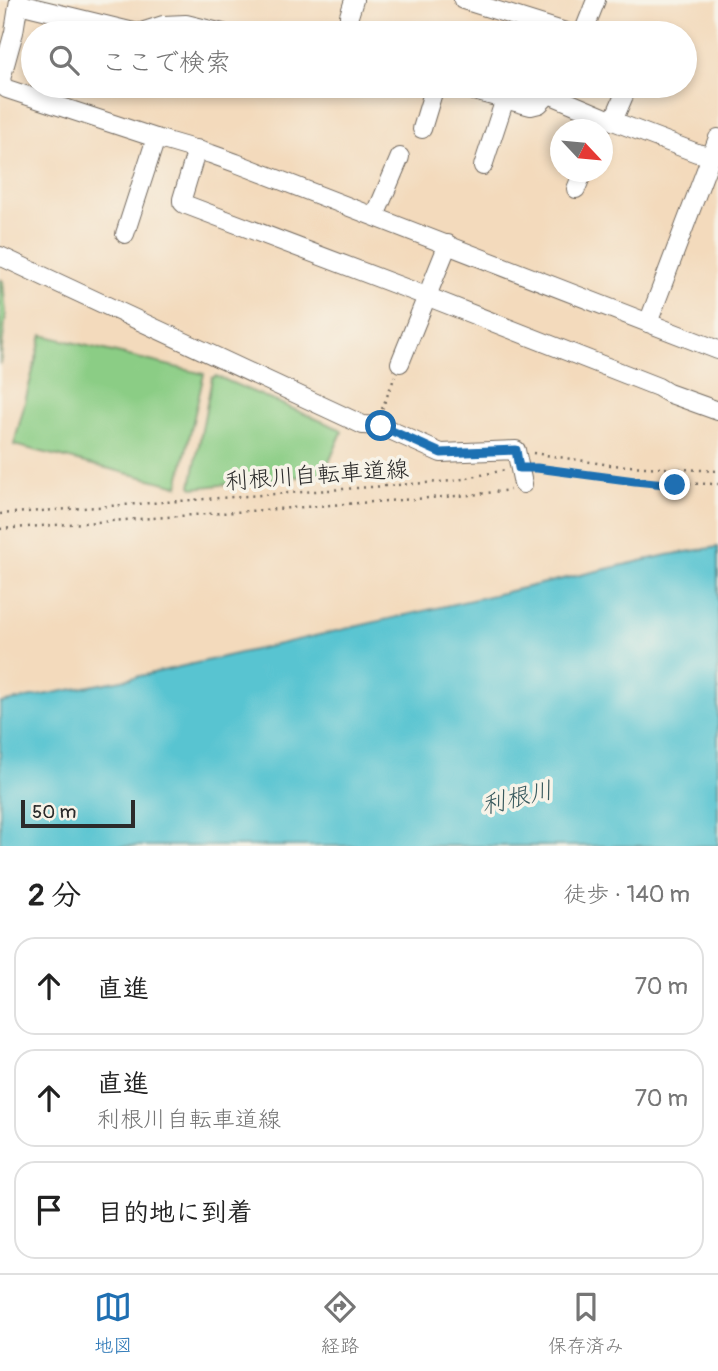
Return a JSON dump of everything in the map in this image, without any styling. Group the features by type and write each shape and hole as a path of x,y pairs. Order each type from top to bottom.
{"street":[{"path":"463,0 530,21"},
{"path":"588,21 596,0"},
{"path":"21,94 7,89 1,82 19,2 92,21"},
{"path":"34,98 236,163 718,351"},
{"path":"422,129 431,98"},
{"path":"501,98 531,106 540,104 545,98"},
{"path":"571,98 601,119"},
{"path":"607,119 620,98"},
{"path":"483,166 505,99"},
{"path":"613,125 711,156"},
{"path":"125,234 156,138"},
{"path":"648,323 718,138"},
{"path":"197,149 181,202 184,204 718,411"},
{"path":"375,216 400,157"},
{"path":"576,189 579,182"},
{"path":"400,363 448,244"},
{"path":"0,256 363,425 381,426 441,453 519,467"}],"path":[{"path":"381,426 380,414 400,363"},
{"path":"0,528 508,491 519,467 610,465 718,471"},
{"name":"利根川自転車道線","path":"0,514 453,481 519,467 655,483 718,484"}],"green space":[{"path":"0,279 3,281 6,314 0,365"},
{"path":"42,335 204,374 178,486 14,445"},
{"path":"216,376 340,429 342,432 324,474 193,488 191,486 212,378"}],"water":[{"name":"利根川","path":"718,547 718,846 0,846 0,703 127,679 667,555"}],"route":[{"path":"381,426 441,453 516,450 519,468 675,485"}]}
